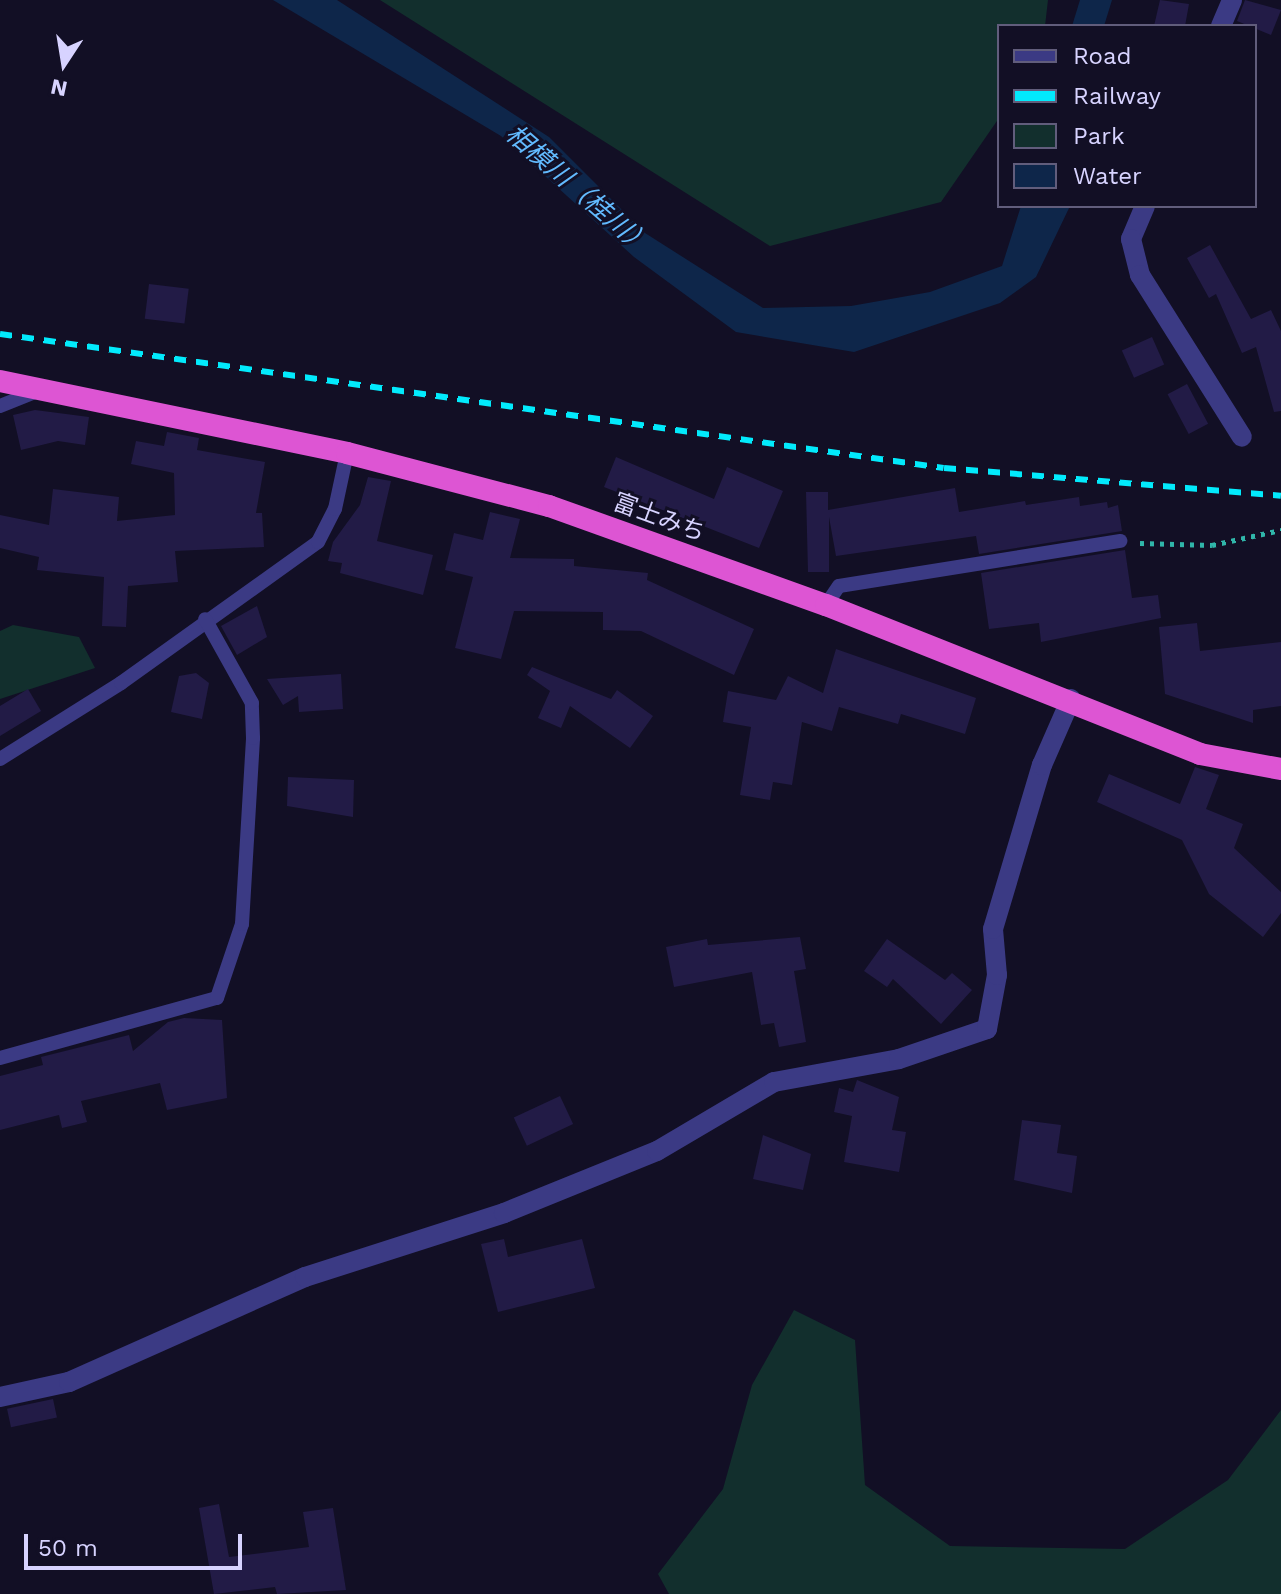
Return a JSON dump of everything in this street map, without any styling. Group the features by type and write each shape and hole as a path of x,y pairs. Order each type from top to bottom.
{"highway":[{"name":"富士みち","path":"0,381 347,453 549,506 826,605 1071,699 1200,754 1281,769"}],"street":[{"path":"1222,24 1232,0"},
{"path":"1144,208 1131,239 1140,275 1242,437"},
{"path":"0,1397 69,1382 305,1277 504,1213 657,1151 774,1082 899,1059 987,1029 997,975 993,929 1042,765 1071,699"}],"lane":[{"path":"0,406 45,389"},
{"path":"0,759 121,683 205,619 318,542 335,509 347,453"},
{"path":"826,605 839,586 1120,541"},
{"path":"0,1058 217,998 242,924 252,819 252,703 205,619"}],"path":[{"path":"1120,541 1212,545 1281,530"}],"green space":[{"path":"380,0 1048,0 1045,24 997,24 997,121 941,202 770,246"},
{"path":"13,625 79,637 95,668 0,699 0,631"},
{"path":"794,1310 855,1340 865,1485 950,1546 1125,1549 1228,1480 1281,1410 1281,1594 669,1594 658,1574 723,1489 752,1385"}],"water":[{"name":"相模川（桂川）","path":"273,0 337,0 549,137 645,233 763,308 851,306 930,292 1002,266 1020,208 1069,208 1036,277 1000,303 854,352 736,332 634,257 501,136"},
{"path":"1080,0 1112,0 1105,24 1073,24"}],"building":[{"path":"1160,0 1189,4 1185,24 1154,24"},
{"path":"1245,0 1281,10 1271,35 1257,29 1257,24 1237,21"},
{"path":"1210,245 1251,319 1271,310 1281,331 1281,411 1274,412 1256,347 1242,353 1216,294 1209,298 1187,258"},
{"path":"149,284 189,289 184,324 145,319"},
{"path":"1152,337 1164,364 1134,378 1122,350"},
{"path":"1187,384 1208,424 1189,434 1168,394"},
{"path":"35,410 89,417 85,445 58,441 21,450 13,415"},
{"path":"167,432 199,438 197,450 265,462 256,513 262,513 264,547 175,551 178,582 128,586 126,627 102,626 104,577 37,570 39,557 0,548 0,515 49,525 53,489 119,497 117,521 175,515 174,473 131,464 136,441 164,446"},
{"path":"616,457 714,499 727,467 783,491 759,548 604,487"},
{"path":"368,477 391,481 377,541 433,555 423,595 340,573 342,563 328,561 333,542 360,505"},
{"path":"955,488 959,512 1025,501 1026,505 1079,497 1080,506 1107,502 1108,508 1118,505 1122,531 979,554 976,536 836,556 829,517 829,572 808,572 806,492 828,492 828,510"},
{"path":"490,512 520,519 510,558 574,559 574,566 648,573 647,580 754,629 734,675 641,631 603,630 603,612 514,611 501,659 455,648 473,577 445,570 454,533 483,540"},
{"path":"1125,550 1132,598 1158,595 1161,618 1041,642 1039,623 989,629 981,573"},
{"path":"257,606 267,637 237,655 221,626"},
{"path":"1197,623 1200,651 1281,642 1281,706 1253,710 1253,723 1165,694 1159,627"},
{"path":"836,649 976,698 965,734 901,714 898,724 839,707 832,731 802,722 792,785 773,782 770,800 740,795 751,727 723,722 728,691 776,700 788,676 823,693"},
{"path":"532,667 611,699 617,690 653,716 630,748 570,706 561,728 538,718 550,691 527,675"},
{"path":"196,673 209,683 202,719 171,712 179,676"},
{"path":"341,674 343,709 299,712 298,696 283,705 267,679"},
{"path":"28,689 41,711 0,736 0,706"},
{"path":"1195,767 1219,775 1206,809 1243,824 1234,848 1281,892 1281,913 1263,937 1209,894 1182,840 1097,802 1109,774 1180,804"},
{"path":"288,777 354,780 353,817 287,806"},
{"path":"800,937 806,969 794,971 806,1042 779,1047 774,1023 761,1025 752,972 674,987 666,947 707,939 708,945"},
{"path":"887,939 945,980 952,973 972,990 941,1024 893,979 887,987 864,971"},
{"path":"184,1018 222,1020 227,1098 167,1110 160,1083 81,1101 87,1122 62,1128 59,1115 0,1130 0,1076 43,1065 41,1057 129,1035 133,1051 168,1022"},
{"path":"857,1080 899,1097 892,1130 906,1132 899,1172 844,1162 852,1116 834,1112 839,1088 853,1092"},
{"path":"560,1096 573,1124 527,1146 514,1118"},
{"path":"1022,1120 1061,1125 1057,1153 1077,1156 1072,1193 1014,1180"},
{"path":"763,1135 811,1154 803,1190 753,1179"},
{"path":"504,1239 508,1257 582,1239 595,1288 498,1312 481,1244"},
{"path":"53,1399 57,1418 11,1427 7,1409"},
{"path":"219,1504 229,1557 309,1547 303,1512 333,1508 346,1590 277,1594 275,1587 214,1594 199,1508"}],"railway":[{"path":"0,334 944,468 1281,496"}]}
